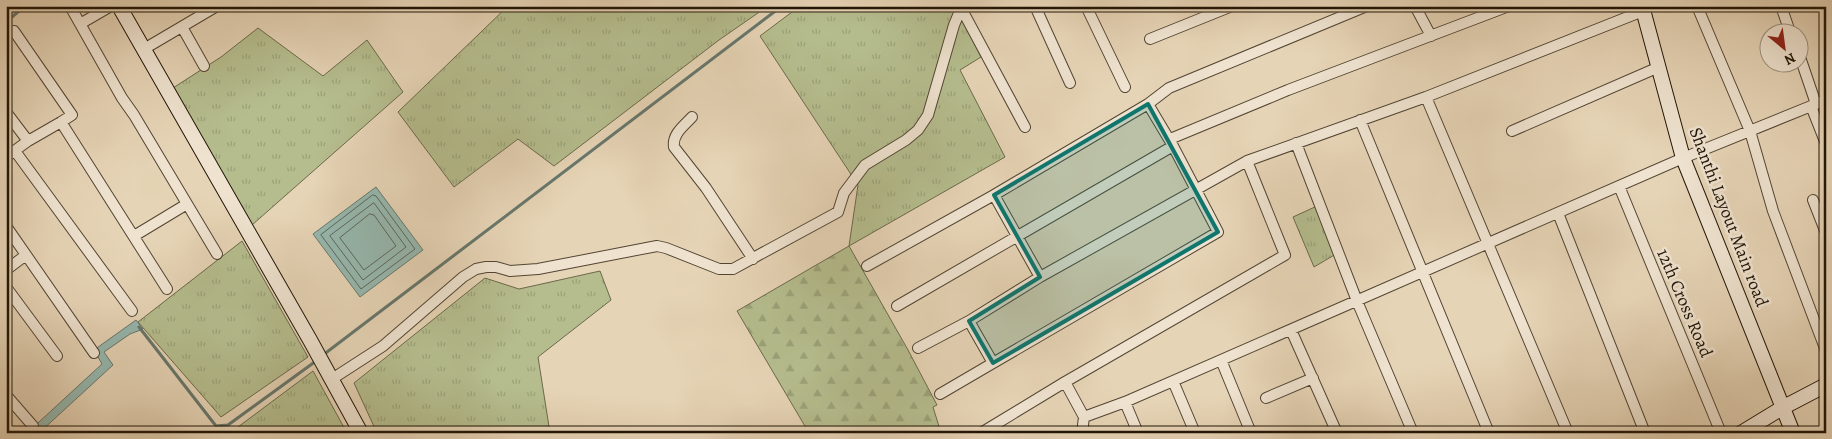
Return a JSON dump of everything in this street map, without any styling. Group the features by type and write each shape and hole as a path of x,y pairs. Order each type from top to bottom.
{"street":[{"path":"70,6 122,98 217,254"},
{"path":"144,49 217,6"},
{"path":"961,6 1026,127"},
{"path":"330,376 383,346 463,277 476,269 496,267 510,271 538,269 657,246 719,269 733,269 838,212 844,193 865,165 906,140 918,130 928,114 961,6"},
{"path":"1035,6 1070,83"},
{"path":"1086,6 1125,87"},
{"path":"1150,39 1232,6"},
{"path":"867,266 994,196 1148,104 1169,88 1367,6"},
{"path":"1415,6 1431,36"},
{"path":"898,306 1171,142 1288,90 1509,6"},
{"path":"1697,6 1750,131 1773,211 1826,351"},
{"path":"1781,6 1787,22"},
{"path":"80,24 120,7 361,433"},
{"path":"918,348 969,321 1040,277 1247,161 1426,97 1643,8"},
{"name":"Shanthi Layout Main road","path":"1643,8 1683,158 1793,433"},
{"path":"182,27 204,66"},
{"path":"14,30 72,115 10,154 132,312"},
{"path":"1512,131 1659,67"},
{"path":"1806,72 1818,103 1826,144"},
{"path":"1426,97 1568,433"},
{"path":"1084,417 1125,402 1683,158 1818,103"},
{"path":"940,394 1218,232 1171,142 1148,104"},
{"path":"6,112 28,141"},
{"path":"692,117 676,135 673,141 674,147 702,182 753,259"},
{"path":"1360,120 1489,433"},
{"path":"62,122 167,289"},
{"path":"1296,143 1357,301 1413,433"},
{"path":"981,433 1065,382 1285,255 1247,161"},
{"name":"12th Cross Road","path":"1619,186 1721,433"},
{"path":"994,196 1040,277"},
{"path":"1813,200 1826,234"},
{"path":"134,236 187,204"},
{"path":"1558,213 1645,433"},
{"path":"6,226 94,352"},
{"path":"6,270 26,255"},
{"path":"6,287 57,356"},
{"path":"969,321 993,363"},
{"path":"1291,330 1337,433"},
{"path":"1221,360 1251,433"},
{"path":"1266,398 1313,378"},
{"path":"1172,381 1195,433"},
{"path":"1065,382 1084,417 1084,433"},
{"path":"1741,433 1782,408 1826,385"},
{"path":"6,395 33,426"},
{"path":"1125,402 1138,433"}],"highlighted area":[{"path":"1148,104 1218,232 993,363 969,321 1040,277 994,195"}],"green space":[{"path":"508,6 768,6 719,40 554,166 518,139 454,187 398,112"},
{"path":"800,6 957,6 981,57 960,70 1005,157 849,246 858,185 760,36"},
{"path":"258,28 323,76 367,40 403,92 252,225 173,88 221,57"},
{"path":"1317,206 1336,254 1314,267 1293,217"},
{"path":"242,241 308,357 221,417 138,322"},
{"path":"849,246 937,405 933,407 941,433 809,433 737,311"},
{"path":"600,271 611,300 538,357 550,433 377,433 354,383 485,278 519,289"},
{"path":"313,371 347,433 230,433"}],"water":[{"path":"376,187 423,250 360,297 313,234"},
{"path":"136,320 143,329 130,334 104,352 113,365 39,433 27,433 102,364 94,350"}],"waterway":[{"path":"6,22 25,6"},
{"path":"323,355 782,6"},
{"path":"139,327 216,426 228,425 316,361"}]}
